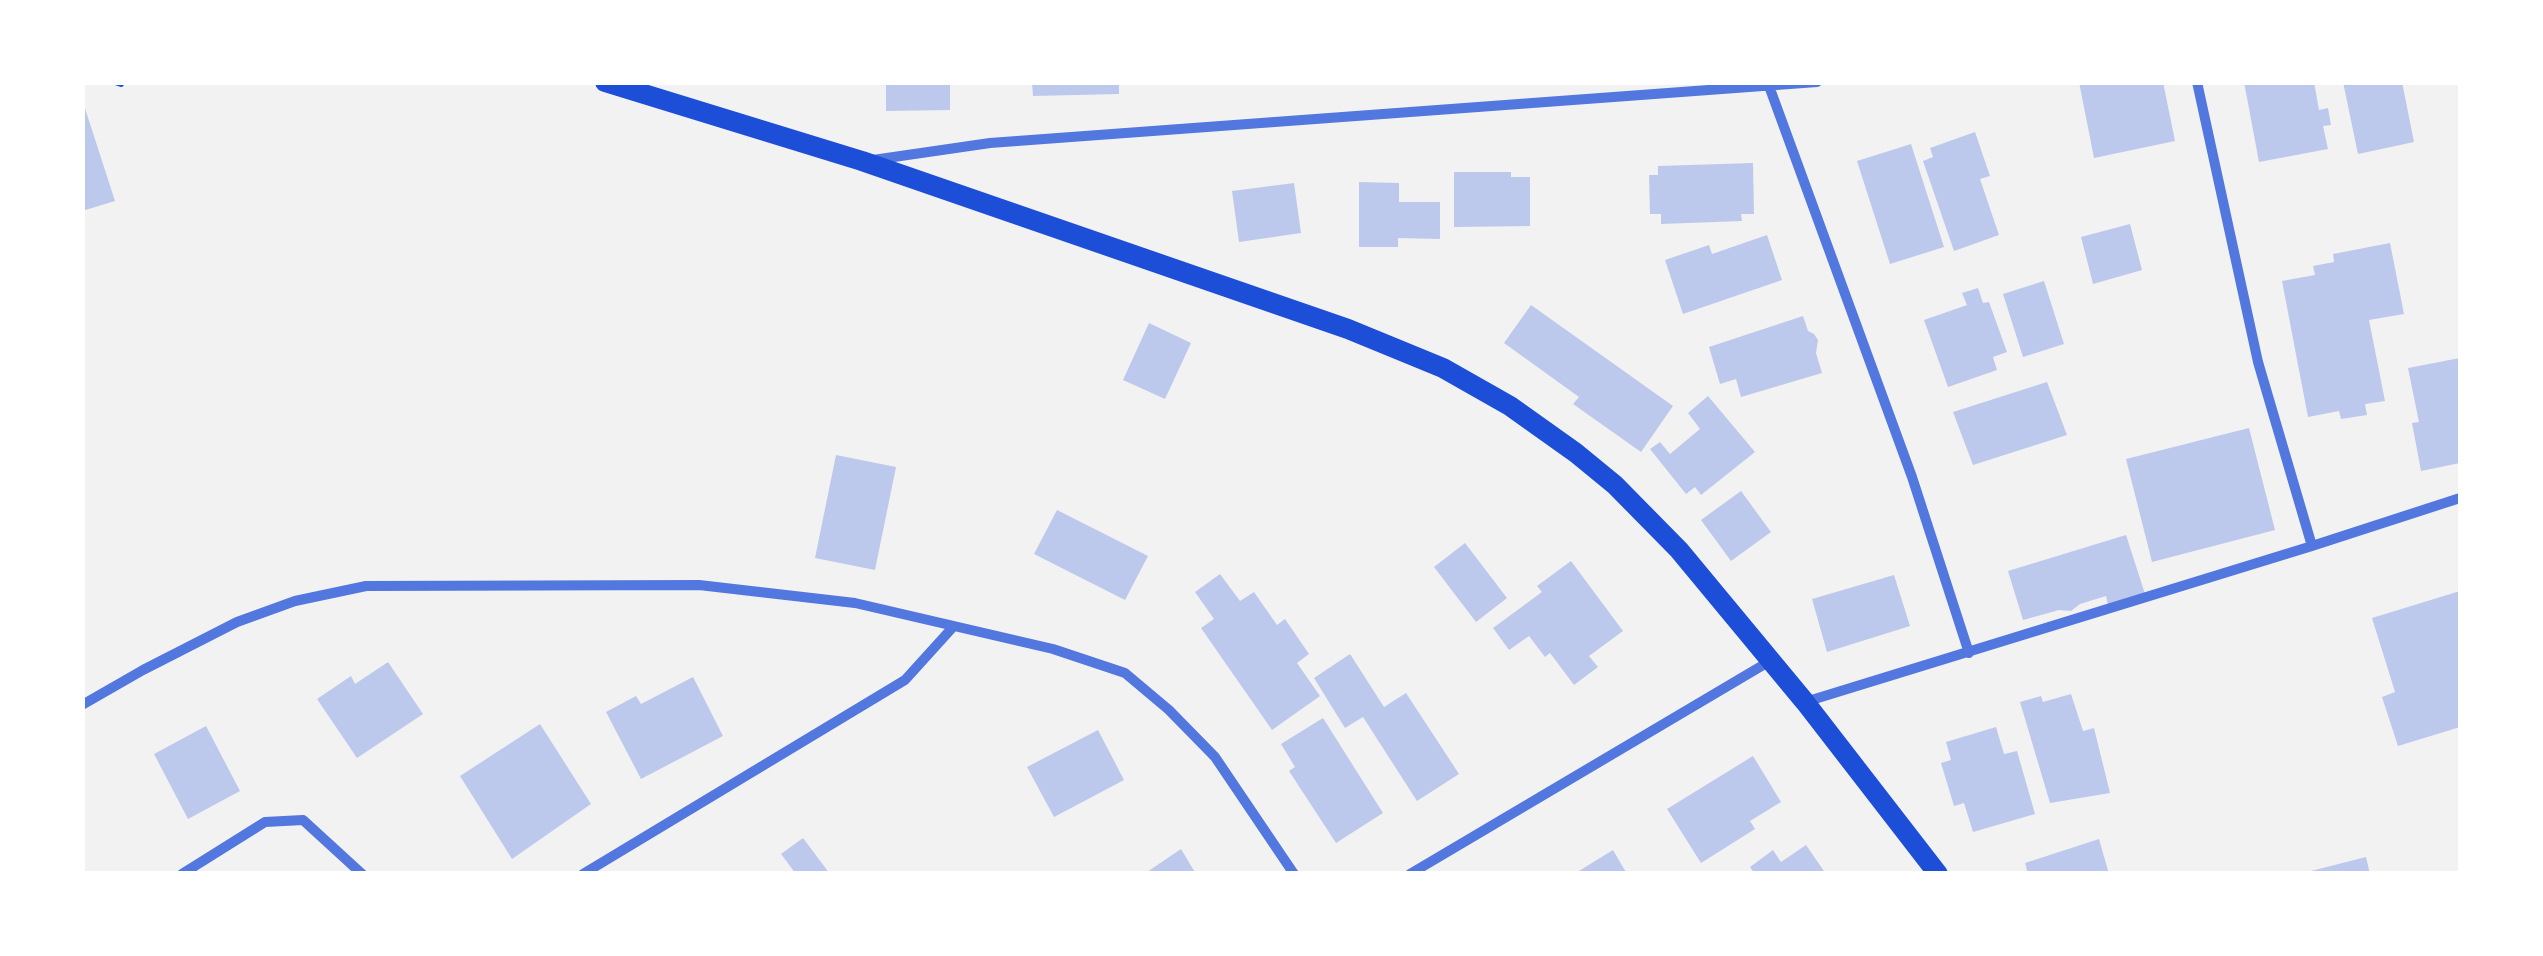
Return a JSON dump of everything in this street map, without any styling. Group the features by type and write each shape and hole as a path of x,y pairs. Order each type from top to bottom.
{"main road":[{"path":"605,82 862,161 1348,329 1443,368 1510,406 1615,486 1680,550 1805,702 1938,874"}],"street":[{"path":"862,161 990,143 1817,82"},
{"path":"2197,82 2258,362 2312,546"},
{"path":"1769,86 1912,478 1969,652"},
{"path":"1805,702 2460,498"},
{"path":"82,705 237,622 295,601 366,586 700,585 855,603 1054,649 1125,673 1169,710 1215,758 1294,874"},
{"path":"584,874 905,680 953,627"},
{"path":"1410,874 1771,660"},
{"path":"182,874 265,822 304,820 362,874"}],"building":[{"path":"886,82 950,82 950,110 886,111"},
{"path":"1032,82 1119,82 1119,94 1033,96"},
{"path":"2079,82 2163,82 2175,141 2094,158"},
{"path":"2244,82 2314,82 2319,110 2328,108 2331,125 2323,126 2328,149 2259,162"},
{"path":"2343,82 2402,82 2414,142 2358,154"},
{"path":"82,99 115,201 82,211"},
{"path":"1975,132 1990,176 1980,179 1999,235 1954,251 1923,161 1933,157 1930,148"},
{"path":"1911,144 1944,247 1890,264 1857,161"},
{"path":"1753,163 1754,214 1741,214 1742,221 1661,224 1661,214 1650,214 1649,175 1658,175 1658,166"},
{"path":"1454,172 1511,172 1511,177 1530,177 1530,226 1454,227"},
{"path":"1359,182 1399,183 1399,202 1440,202 1440,239 1398,238 1398,247 1359,247"},
{"path":"1294,183 1301,233 1239,242 1232,191"},
{"path":"2130,224 2142,270 2093,284 2081,237"},
{"path":"1767,235 1782,280 1683,314 1665,260 1709,245 1712,254"},
{"path":"2390,243 2404,314 2369,320 2385,401 2365,404 2367,415 2341,419 2339,411 2308,417 2282,281 2315,275 2313,266 2334,262 2333,254"},
{"path":"2044,281 2064,344 2023,357 2003,294"},
{"path":"1978,288 1983,303 1989,302 2007,352 1993,357 1997,370 1948,387 1924,320 1967,305 1962,293"},
{"path":"1531,305 1673,406 1641,452 1573,404 1579,397 1504,343"},
{"path":"1803,316 1808,331 1818,340 1816,353 1822,373 1741,397 1736,379 1720,384 1709,347"},
{"path":"1149,323 1191,343 1165,399 1123,380"},
{"path":"2460,358 2460,463 2421,471 2412,423 2419,422 2408,368"},
{"path":"2047,382 2067,435 1973,465 1953,412"},
{"path":"1708,396 1755,452 1701,495 1695,487 1686,494 1650,449 1660,442 1670,454 1700,429 1688,413"},
{"path":"2249,428 2275,530 2152,562 2126,459"},
{"path":"836,455 896,467 875,570 815,558"},
{"path":"1741,491 1771,532 1731,561 1701,520"},
{"path":"1057,510 1148,556 1125,600 1034,554"},
{"path":"2126,535 2145,594 2108,605 2106,596 2071,611 2059,610 2023,620 2008,571"},
{"path":"1465,543 1507,598 1476,622 1434,567"},
{"path":"1571,561 1623,631 1589,656 1598,667 1574,685 1550,653 1545,657 1529,636 1509,650 1493,628 1542,592 1537,586"},
{"path":"1220,574 1240,601 1254,592 1277,625 1285,619 1309,654 1297,663 1320,696 1272,730 1201,628 1214,619 1195,592"},
{"path":"1894,575 1910,626 1827,652 1812,599"},
{"path":"2460,591 2460,727 2398,746 2382,697 2395,692 2372,618"},
{"path":"1350,654 1384,707 1406,693 1459,774 1417,801 1363,717 1345,728 1314,678"},
{"path":"388,662 423,714 357,758 317,699 351,676 355,684"},
{"path":"693,677 723,736 641,779 606,712 636,696 641,704"},
{"path":"2071,694 2083,731 2094,728 2110,793 2050,803 2020,702 2041,696 2043,702"},
{"path":"1323,718 1383,813 1336,843 1289,771 1295,767 1281,744"},
{"path":"540,724 591,804 512,859 460,776"},
{"path":"206,726 240,791 188,819 154,754"},
{"path":"1996,727 2004,754 2017,751 2035,814 1973,832 1964,803 1954,806 1941,763 1951,760 1946,742"},
{"path":"1098,730 1124,780 1054,817 1027,767"},
{"path":"1753,756 1781,802 1750,821 1755,829 1701,863 1667,809"},
{"path":"803,838 830,874 796,874 781,854"},
{"path":"2099,839 2109,874 2028,874 2025,863"},
{"path":"1806,845 1826,874 1755,874 1750,867 1773,850 1781,862"},
{"path":"1181,849 1196,874 1144,874"},
{"path":"1613,850 1627,874 1574,874"},
{"path":"2366,857 2370,874 2307,874 2307,872"}]}
